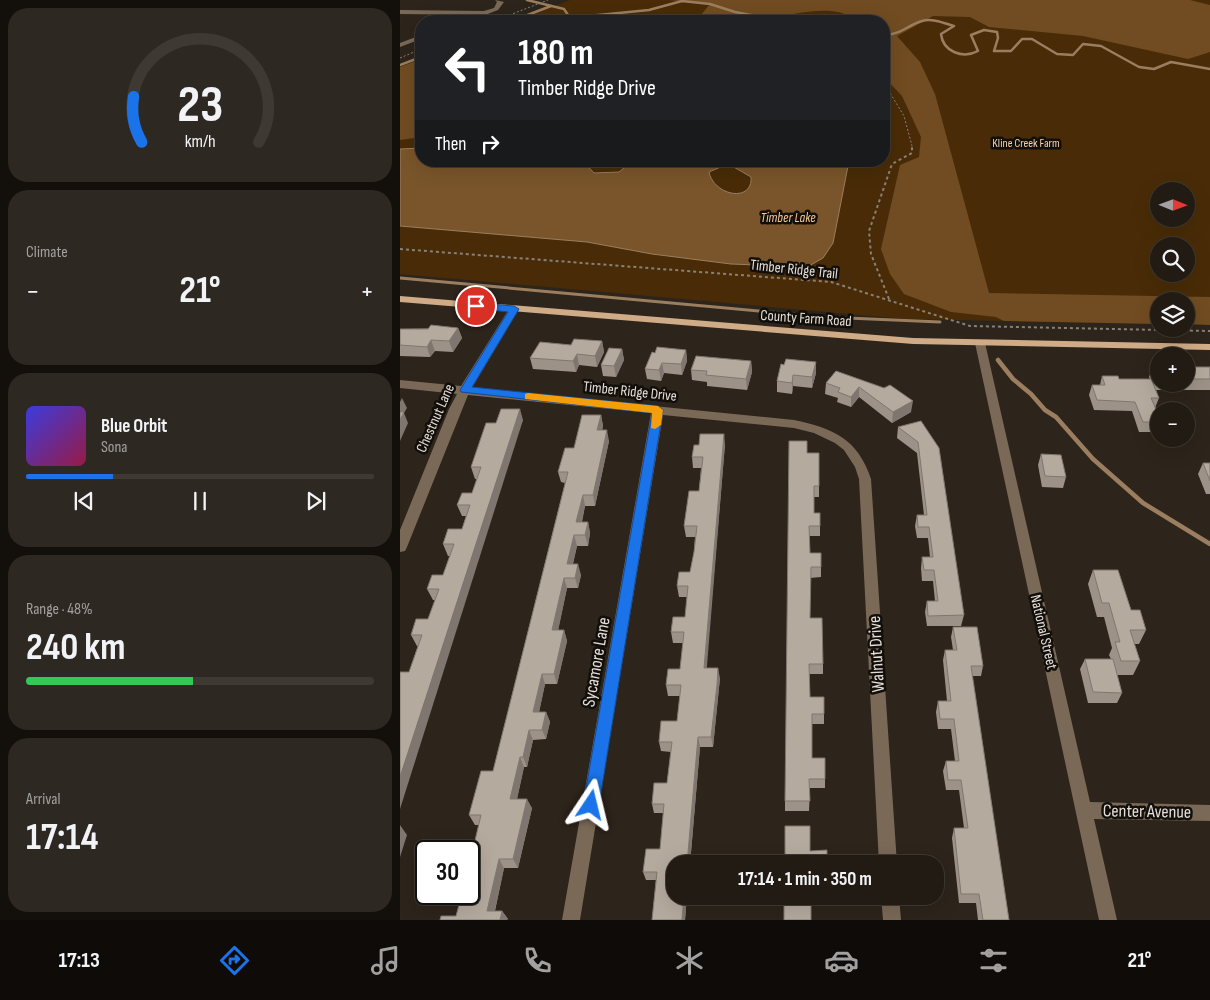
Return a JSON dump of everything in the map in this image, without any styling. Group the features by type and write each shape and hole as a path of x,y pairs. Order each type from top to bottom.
{"main road":[{"name":"County Farm Road","path":"400,299 826,335 980,343 1210,347"}],"street":[{"path":"400,12 485,13 496,9 501,2 498,0"},
{"path":"400,36 415,37"},
{"path":"400,45 415,39"},
{"name":"Chestnut Lane","path":"400,547 455,409 514,309"},
{"name":"National Street","path":"980,343 1108,920"},
{"name":"Timber Ridge Drive","path":"400,384 815,428 830,434 851,448"},
{"name":"Sycamore Lane","path":"571,920 658,410"},
{"name":"Walnut Drive","path":"851,448 858,459 865,480 887,855"},
{"name":"Center Avenue","path":"1084,810 1210,813"},
{"path":"891,905 892,920"}],"path":[{"path":"509,15 548,0"},
{"path":"400,58 415,52"},
{"path":"889,299 871,254 870,231 892,164 912,153 914,140 894,95 890,90"},
{"name":"Timber Ridge Trail","path":"400,249 832,282 970,326 1210,331"}],"green space":[{"name":"Kline Creek Farm","path":"570,0 1210,0 1210,325 1195,324 1195,292 1150,292 1150,324 906,319 400,274 400,67 415,61 415,167 890,167 890,15 532,15"}],"shaded area":[{"path":"669,0 1190,0 1210,5 1210,52 1188,59 1083,36 989,27 970,17 933,16 897,36 920,62 935,94 989,293 1150,296 1150,324 1004,321 996,317 951,312 904,294 890,274 881,249 900,165 919,157 921,137 902,96 890,83 890,15 847,15 837,12 816,11 790,15 701,15 710,4"},
{"path":"415,61 415,138 400,140 400,67"},
{"path":"1195,297 1210,297 1210,325 1195,324"}],"water":[{"name":"Timber Lake","path":"415,148 415,167 588,167 594,173 619,172 625,167 721,167 709,172 712,180 718,187 733,193 746,191 750,185 751,177 734,167 848,167 833,243 823,258 807,267 731,264 652,254 587,242 400,226 400,149"}],"building":[{"path":"431,325 458,328 449,341 431,340 427,347 400,345 400,329 428,329"},
{"path":"574,339 602,341 595,356 577,354 573,361 530,358 540,342 571,345"},
{"path":"657,347 686,350 681,364 662,363 659,370 645,369 652,352 655,353"},
{"path":"609,348 622,349 614,366 601,365"},
{"path":"696,356 751,361 746,379 706,375 707,371 691,370"},
{"path":"786,359 816,362 812,377 793,375 792,383 777,381 781,364 784,365"},
{"path":"1195,367 1210,367 1210,379 1195,379"},
{"path":"836,371 884,388 890,385 913,401 893,412 859,387 851,397 838,392 840,388 826,383"},
{"path":"1102,376 1118,376 1119,379 1150,379 1150,392 1156,392 1159,398 1151,398 1153,402 1150,402 1150,422 1143,422 1135,402 1097,400 1092,385 1105,385"},
{"path":"501,409 520,409 400,777 400,672 409,672 422,635 411,635 416,619 428,619 439,589 427,589 432,575 443,575 454,544 443,544 448,529 462,529 470,505 457,505 462,493 472,493 481,467 471,467 486,423 496,423"},
{"path":"400,412 404,412 400,420"},
{"path":"582,415 601,415 597,430 607,430 593,495 583,495 576,522 588,522 585,535 574,535 567,564 578,564 575,578 564,578 552,630 564,630 554,674 542,674 533,712 546,712 542,730 529,730 523,757 520,757 510,799 527,799 513,859 499,859 487,911 502,911 500,920 440,920 441,916 456,916 459,905 480,905 480,840 475,840 481,815 469,815 481,771 493,771 568,472 558,472 565,448 574,448"},
{"path":"921,421 939,448 964,615 928,616 927,601 938,601 934,570 924,570 922,557 933,557 929,527 918,527 917,515 927,515 918,442 898,427"},
{"path":"700,434 724,434 704,668 718,668 717,685 711,737 698,737 688,855 666,855 666,905 683,905 682,920 652,920 657,872 643,872 646,849 660,849 664,804 652,804 654,783 667,783 672,742 659,742 661,721 677,721 681,685 666,685 668,669 680,669 684,632 671,632 673,617 685,617 688,586 677,586 679,572 690,572 694,552 697,526 684,526 689,491 699,491 703,457 692,457 694,445 699,445"},
{"path":"789,441 807,441 807,453 819,453 819,486 814,486 814,513 820,513 820,526 809,526 810,553 821,553 821,567 811,567 810,618 822,618 823,664 809,664 810,697 824,697 824,714 812,714 812,758 825,758 825,779 809,779 810,801 785,801"},
{"path":"1041,454 1061,455 1066,477 1045,476"},
{"path":"1203,463 1210,463 1210,481"},
{"path":"1093,570 1118,570 1131,610 1140,610 1146,630 1130,630 1140,661 1121,661 1115,642 1120,642 1109,603 1102,603"},
{"path":"953,627 977,627 983,666 971,666 1009,920 983,920 979,894 961,894 954,828 968,828 961,780 948,780 946,761 959,761 954,719 940,719 938,701 951,701 945,650 957,650"},
{"path":"1085,659 1113,659 1122,693 1093,692"},
{"path":"785,826 810,826 810,851 827,850 827,855 785,855"},
{"path":"784,905 811,905 811,920 784,920"}],"waterway":[{"path":"527,0 564,9 568,15"},
{"path":"598,15 649,10 682,1 710,4 751,15"},
{"path":"528,15 551,6"},
{"path":"890,35 922,21 934,20 954,26 941,34 946,45 960,54 978,51 971,35 984,30 997,32 998,38 994,51 1011,51 1022,39 1032,39 1057,54 1073,55 1083,44 1101,46 1139,67 1154,69 1171,62 1210,69"},
{"path":"400,65 415,59"},
{"path":"400,278 824,317 940,322"},
{"path":"998,360 1013,379 1031,394 1045,410 1056,417 1093,459 1143,503 1210,544"}],"slow traffic":[{"path":"528,396 658,410 655,425"}],"route":[{"path":"476,306 514,309 465,390 658,410 591,805"}]}
